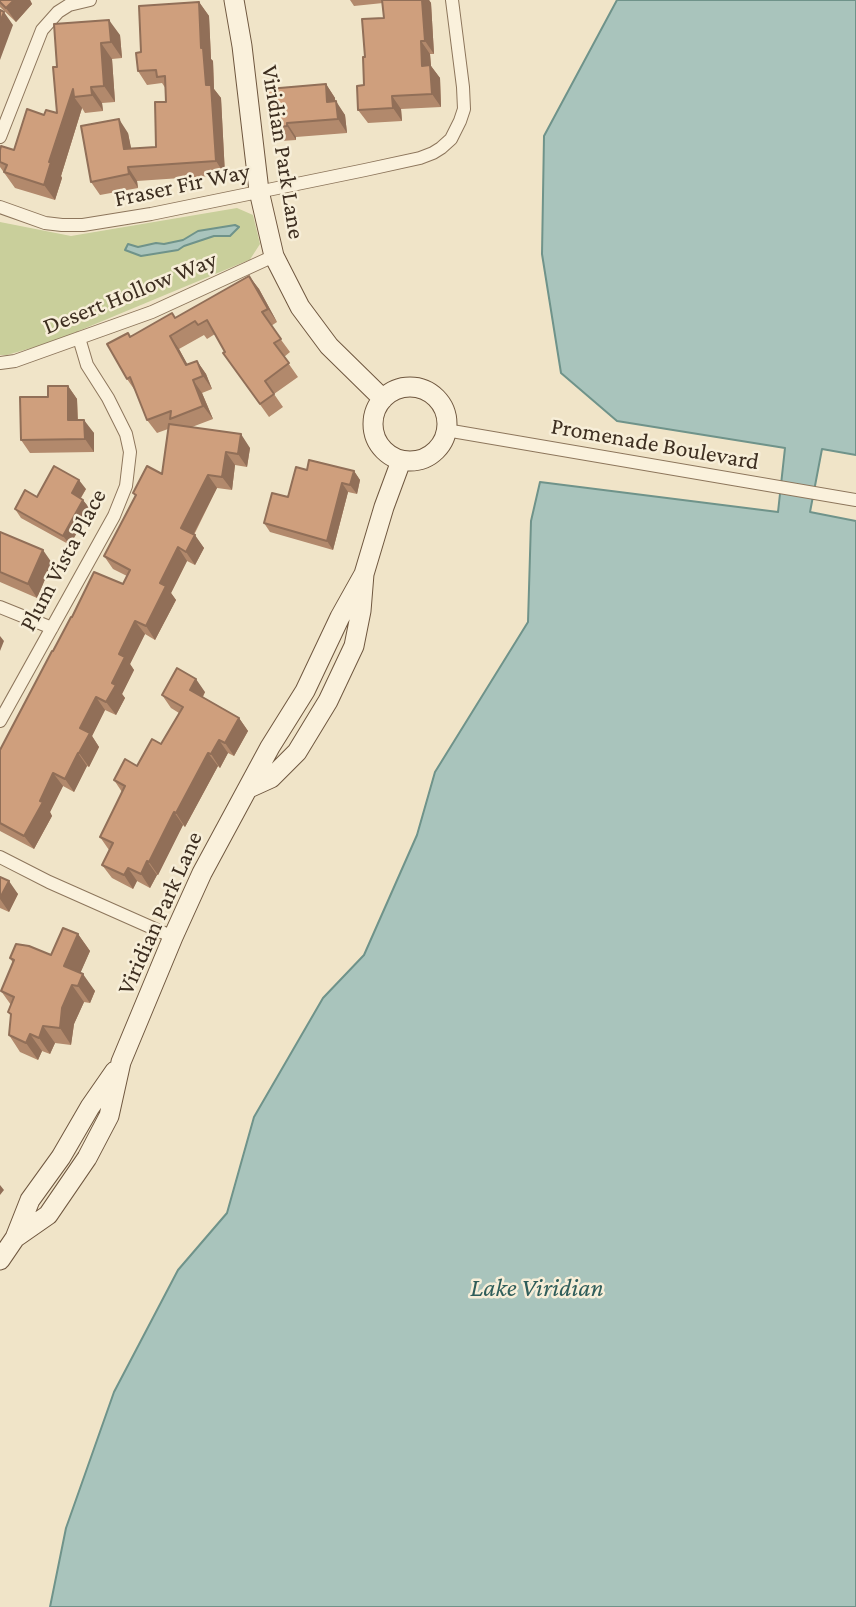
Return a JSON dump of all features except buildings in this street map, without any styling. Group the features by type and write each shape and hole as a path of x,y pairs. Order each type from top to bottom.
{"street":[{"path":"0,137 42,30 58,12 69,5 90,0"},
{"name":"Viridian Park Lane","path":"234,0 259,191 274,257 300,307 329,346 383,399"},
{"name":"Fraser Fir Way","path":"0,208 45,223 83,225 151,214 420,158 441,148 451,139 464,109 452,0"},
{"name":"Desert Hollow Way","path":"0,363 15,361 152,312 274,257"},
{"name":"Plum Vista Place","path":"0,721 114,516 126,486 130,452 125,434 108,398 87,365 79,338"},
{"path":"411,387 421,389 438,401 444,410 446,430 444,440 430,455 421,460 401,461 378,444 374,435 374,416 377,407 391,392 411,387"},
{"name":"Promenade Boulevard","path":"446,430 856,500"},
{"name":"Viridian Park Lane","path":"0,1260 15,1238 48,1214 87,1158 108,1116 121,1062 173,937 230,820 249,788 271,778 297,752 328,701 354,646 362,611 364,574 401,461"},
{"path":"0,607 52,628"},
{"path":"0,857 49,882 173,937"}],"green space":[{"path":"237,208 253,215 260,244 249,261 52,342 0,355 0,222 71,236"}],"water":[{"name":"Lake Viridian","path":"617,0 856,0 856,455 822,449 810,512 856,521 856,1607 50,1607 66,1528 114,1392 178,1270 227,1213 254,1117 323,998 364,955 417,835 435,772 528,622 531,521 540,482 778,512 785,448 617,421 561,373 542,254 544,136"},
{"path":"235,225 239,227 230,236 214,236 178,250 141,256 125,250 128,244 138,247 164,244 183,240 198,231"}]}
